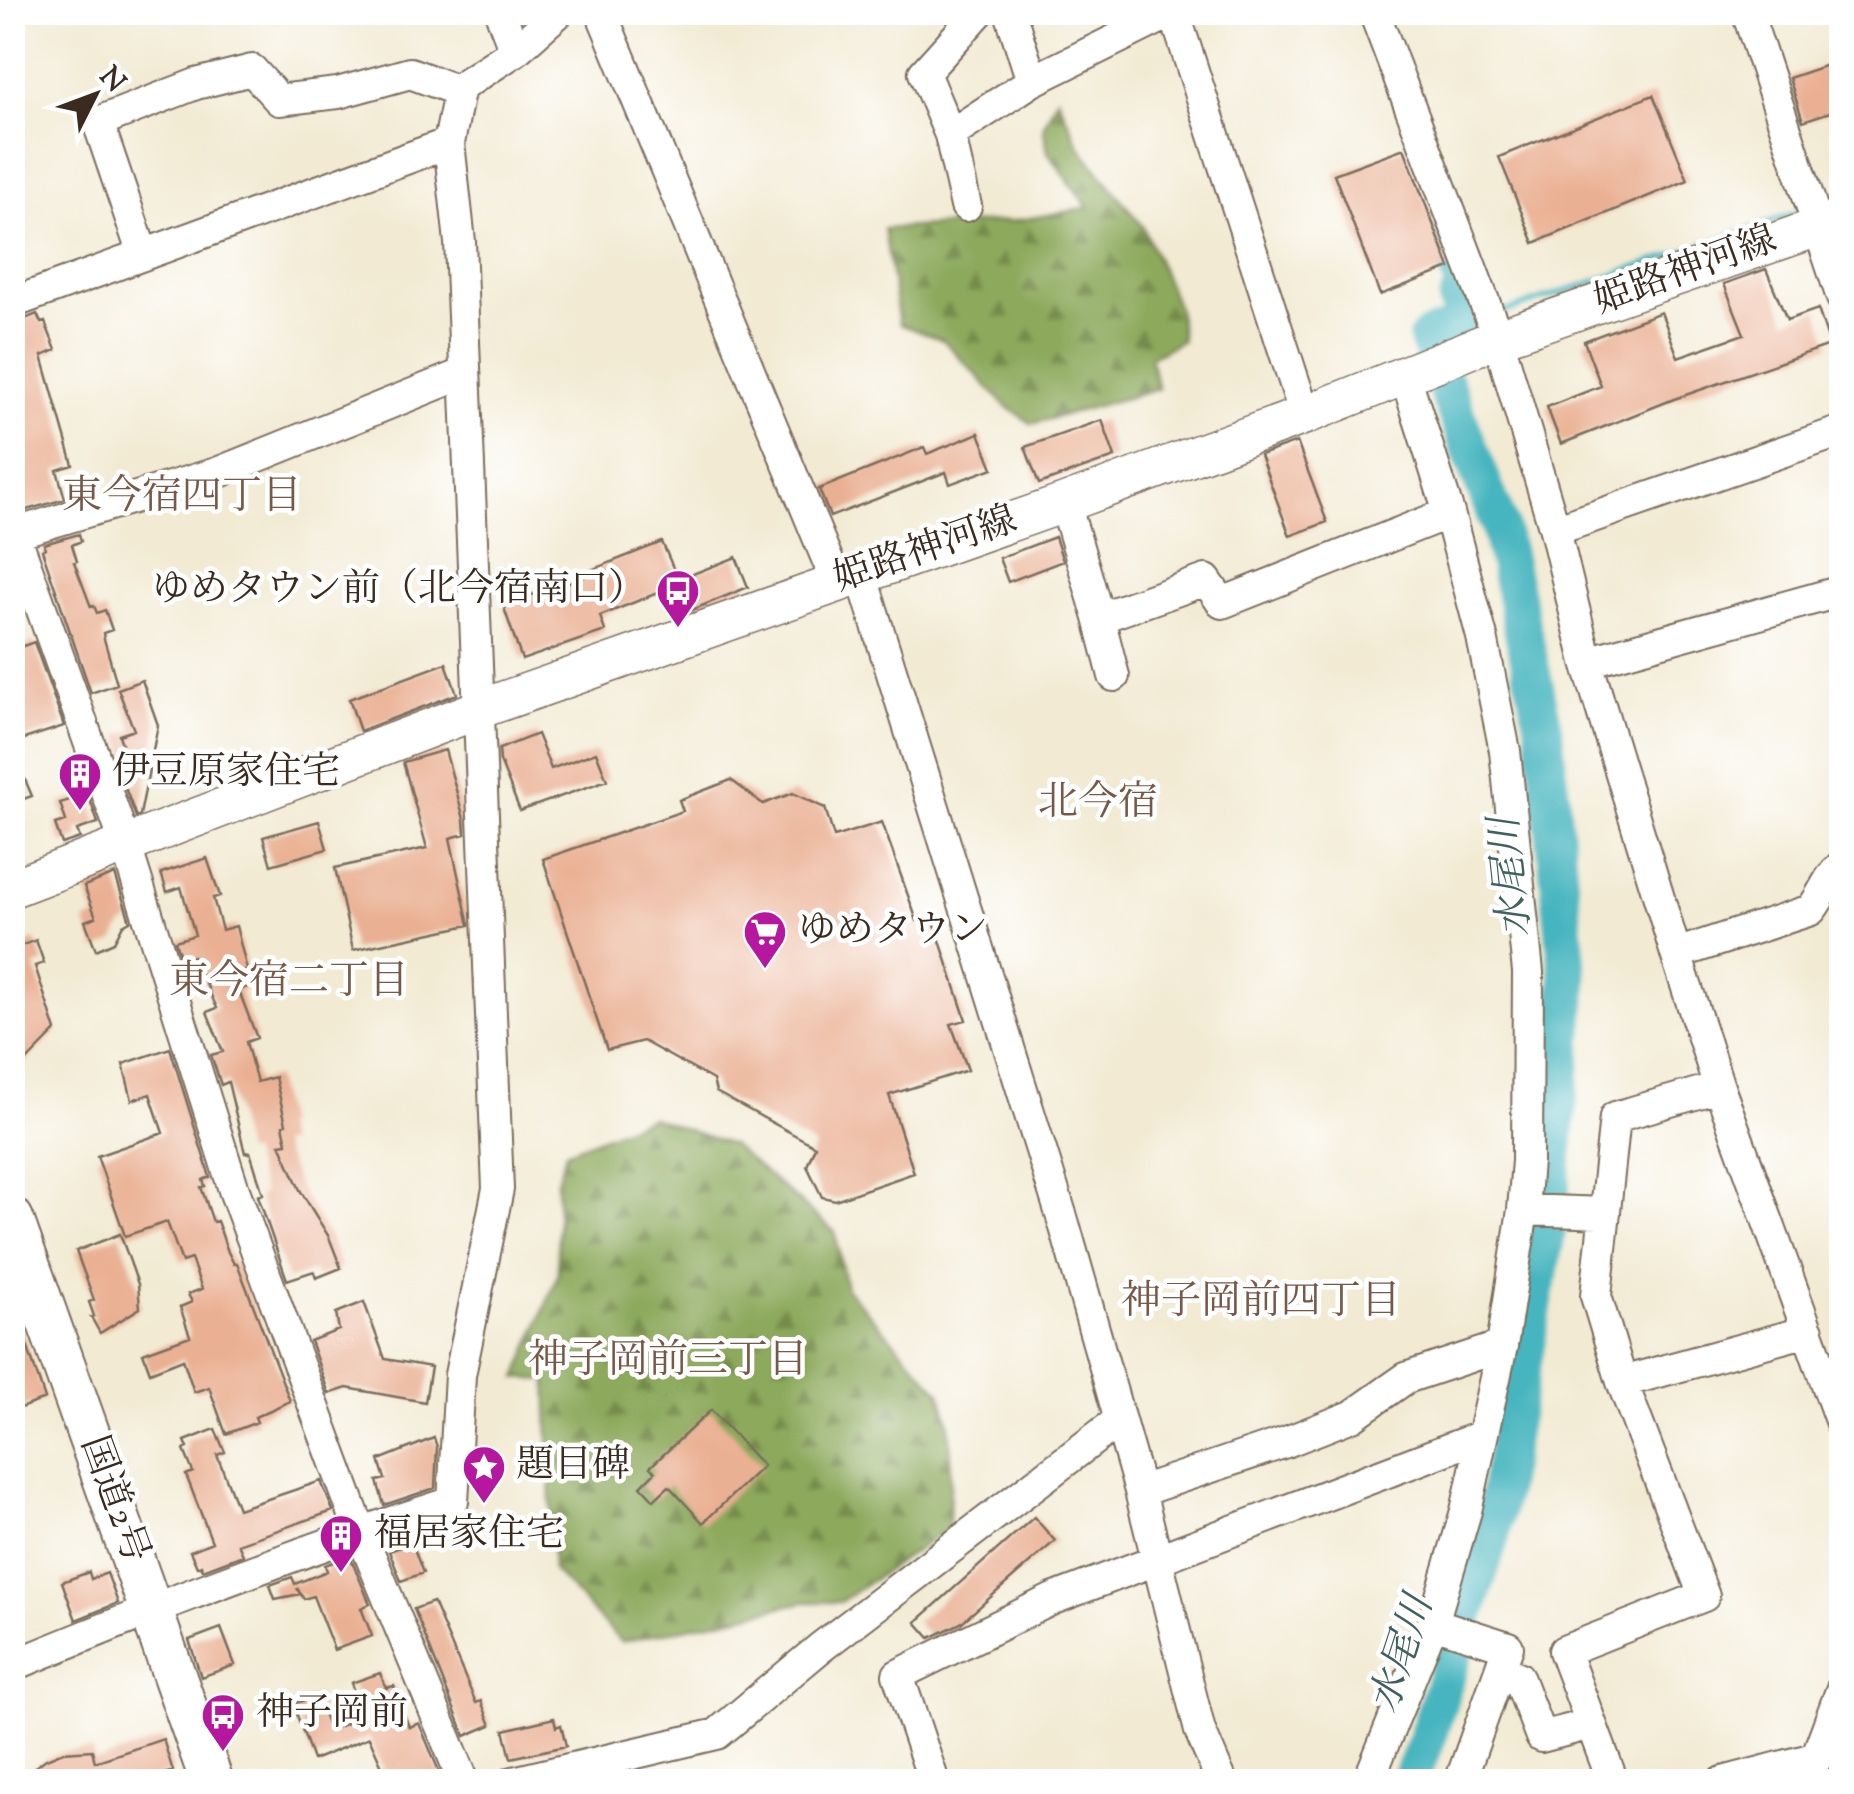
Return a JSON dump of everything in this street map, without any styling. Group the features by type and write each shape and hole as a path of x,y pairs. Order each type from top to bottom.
{"highway":[{"name":"国道2号","path":"13,1221 212,1782"}],"main road":[{"name":"姫路神河線","path":"12,888 477,710 1065,503 1305,416 1492,341 1829,222"}],"street":[{"path":"500,12 515,51"},
{"path":"12,1666 152,1608 360,1531 453,1502 460,1375 498,1190 460,242 449,143 460,87 515,51 559,12"},
{"path":"601,12 849,578 1065,1227 1140,1490 1200,1731 1222,1782"},
{"path":"966,206 950,135 924,73 979,12"},
{"path":"1010,12 1032,80"},
{"path":"950,135 1032,80 1173,12 1305,416"},
{"path":"1374,12 1556,530 1588,662 1718,1087 1842,1426"},
{"path":"1746,12 1829,222 1842,298"},
{"path":"143,255 98,122 196,84 252,70 280,100 338,93 410,73 459,91"},
{"path":"12,303 449,143"},
{"path":"464,1782 360,1531 234,1190 125,843 13,531 217,473 465,373"},
{"path":"1368,1782 1433,1623 1466,1511 1502,1346 1524,1210 1528,972 1505,751 1482,637 1409,374"},
{"path":"1556,530 1842,431"},
{"path":"1065,503 1114,676"},
{"path":"1098,618 1206,580 1222,603 1449,513"},
{"path":"1588,662 1842,591"},
{"path":"1676,954 1811,910 1822,898 1830,875 1842,865"},
{"path":"1613,1782 1564,1651 1704,1596 1622,1382 1596,1296 1614,1117 1718,1087"},
{"path":"1524,1210 1605,1212"},
{"path":"1622,1382 1808,1330"},
{"path":"1140,1490 1352,1416 1406,1378 1502,1346"},
{"path":"513,1782 717,1734 820,1648 1118,1421"},
{"path":"934,1782 898,1676 1052,1599 1482,1436"},
{"path":"1433,1623 1504,1659 1518,1678 1541,1737 1591,1724"},
{"path":"1460,1782 1504,1659"},
{"path":"1724,1782 1812,1769 1842,1688"}],"green space":[{"path":"1057,97 1080,147 1143,227 1178,308 1182,340 1150,358 1158,389 1032,424 1006,406 943,340 899,324 884,229 1013,221 1088,208 1048,152 1043,127"},
{"path":"651,1117 732,1145 835,1232 846,1288 940,1392 949,1422 949,1528 840,1602 804,1602 621,1642 553,1570 547,1380 517,1378 558,1274 557,1181 566,1152"}],"building":[{"path":"1842,60 1842,108 1803,121 1789,78"},
{"path":"1653,95 1688,180 1534,243 1499,157"},
{"path":"1404,148 1450,268 1380,295 1334,174"},
{"path":"1766,269 1787,320 1818,309 1830,345 1674,399 1561,444 1547,407 1601,386 1584,341 1661,312 1678,357 1744,334 1724,284"},
{"path":"37,314 41,323 45,322 56,350 42,356 73,465 57,470 65,499 23,511 12,508 12,324"},
{"path":"1102,420 1115,457 1039,484 1025,447"},
{"path":"979,433 993,468 950,484 946,472 830,517 819,489 924,447 927,454"},
{"path":"1297,442 1327,522 1290,536 1260,455"},
{"path":"79,534 81,541 72,545 77,561 74,562 91,607 97,613 105,610 112,630 103,633 117,684 91,693 42,550 44,544"},
{"path":"1055,537 1063,561 1008,582 999,558"},
{"path":"662,542 680,584 600,616 605,631 522,660 503,605 592,574 591,570"},
{"path":"736,557 748,587 692,610 680,579"},
{"path":"34,642 64,726 12,743 12,650"},
{"path":"446,663 457,694 360,731 349,699"},
{"path":"142,680 158,725 140,815 136,817 123,782 133,778 119,735 134,730 118,689"},
{"path":"537,734 551,769 596,752 607,780 520,811 499,749"},
{"path":"12,749 32,796 12,803"},
{"path":"445,750 464,819 465,834 450,838 469,925 353,950 335,868 427,848 403,762"},
{"name":"ゆめタウン","path":"731,780 763,804 793,793 825,808 834,837 882,822 917,921 932,916 966,1020 951,1024 968,1070 889,1095 914,1173 835,1200 822,1197 807,1166 815,1146 716,1092 713,1080 643,1041 607,1050 543,859 683,811 679,800"},
{"name":"伊豆原家住宅","path":"88,794 98,823 77,830 80,838 62,844 55,824 66,821 60,803"},
{"path":"319,821 327,849 271,865 263,837"},
{"path":"207,858 220,896 213,898 222,930 236,926 247,970 243,972 249,986 239,991 257,1038 246,1042 257,1082 275,1077 286,1124 283,1125 287,1143 280,1144 341,1268 316,1278 314,1271 287,1280 258,1196 263,1194 250,1152 245,1153 228,1082 221,1085 211,1055 223,1052 207,1012 217,1008 193,956 181,960 175,941 195,935 181,887 167,892 161,873"},
{"path":"115,874 130,921 123,925 114,942 96,950 85,921 96,917 84,886"},
{"path":"36,940 44,963 35,966 56,1031 12,1076 12,949"},
{"path":"170,1048 210,1177 203,1180 205,1186 201,1187 213,1222 217,1221 228,1252 237,1263 290,1401 255,1417 257,1422 226,1434 209,1387 194,1392 183,1359 150,1372 143,1353 190,1336 180,1307 192,1302 188,1294 202,1289 191,1259 182,1262 167,1222 125,1236 97,1156 163,1133 150,1094 132,1100 123,1064"},
{"path":"120,1234 138,1284 140,1308 100,1333 91,1317 94,1316 89,1302 94,1300 76,1251"},
{"path":"364,1302 385,1359 431,1367 425,1402 347,1388 329,1394 310,1341 339,1330 336,1313"},
{"path":"15,1309 45,1399 12,1411 12,1310"},
{"path":"711,1410 763,1466 703,1523 669,1486 654,1500 641,1486 655,1472 650,1467"},
{"path":"215,1429 225,1452 217,1455 238,1509 321,1481 333,1511 238,1544 243,1555 203,1570 201,1565 197,1567 190,1551 212,1542 186,1475 193,1472 184,1450 188,1448 185,1441"},
{"path":"434,1438 435,1488 384,1505 377,1481 385,1479 379,1460"},
{"path":"1034,1517 1055,1541 961,1623 930,1638 916,1622"},
{"path":"412,1543 423,1573 401,1581 389,1551"},
{"path":"350,1556 370,1604 361,1608 372,1636 334,1650 313,1596 304,1599 297,1588 300,1594 275,1599 270,1585 292,1577 295,1584 327,1571 325,1565"},
{"path":"89,1572 91,1579 107,1573 118,1603 76,1620 62,1582"},
{"path":"433,1602 476,1703 481,1701 491,1725 465,1736 414,1609"},
{"path":"221,1628 235,1665 201,1677 189,1640"},
{"path":"380,1673 386,1688 394,1686 409,1727 419,1723 441,1776 427,1782 389,1782 369,1737 313,1760 293,1704 317,1696 329,1730 363,1717 351,1683"},
{"path":"554,1718 556,1727 561,1725 566,1746 511,1758 504,1730"},
{"path":"163,1739 173,1771 142,1782 14,1782 63,1752 92,1750 95,1762"}],"waterway":[{"path":"1819,206 1842,200"},
{"path":"1496,315 1802,211"},
{"name":"水尾川","path":"1409,1782 1425,1744 1491,1535 1547,1231 1569,982 1544,728 1500,527 1427,338 1465,325 1457,301 1464,286 1447,240"},
{"path":"1465,325 1480,320"}],"place":[{"name":"ゆめタウン前（北今宿南口）","path":"678,629"},
{"name":"伊豆原家住宅","path":"80,812"},
{"name":"ゆめタウン","path":"765,970"},
{"name":"題目碑","path":"484,1505"},
{"name":"福居家住宅","path":"341,1574"},
{"name":"神子岡前","path":"223,1753"}],"district":[{"name":"東今宿四丁目","path":"182,498"},
{"name":"北今宿","path":"1098,804"},
{"name":"東今宿二丁目","path":"289,983"},
{"name":"神子岡前四丁目","path":"1261,1303"},
{"name":"神子岡前三丁目","path":"668,1362"}]}
